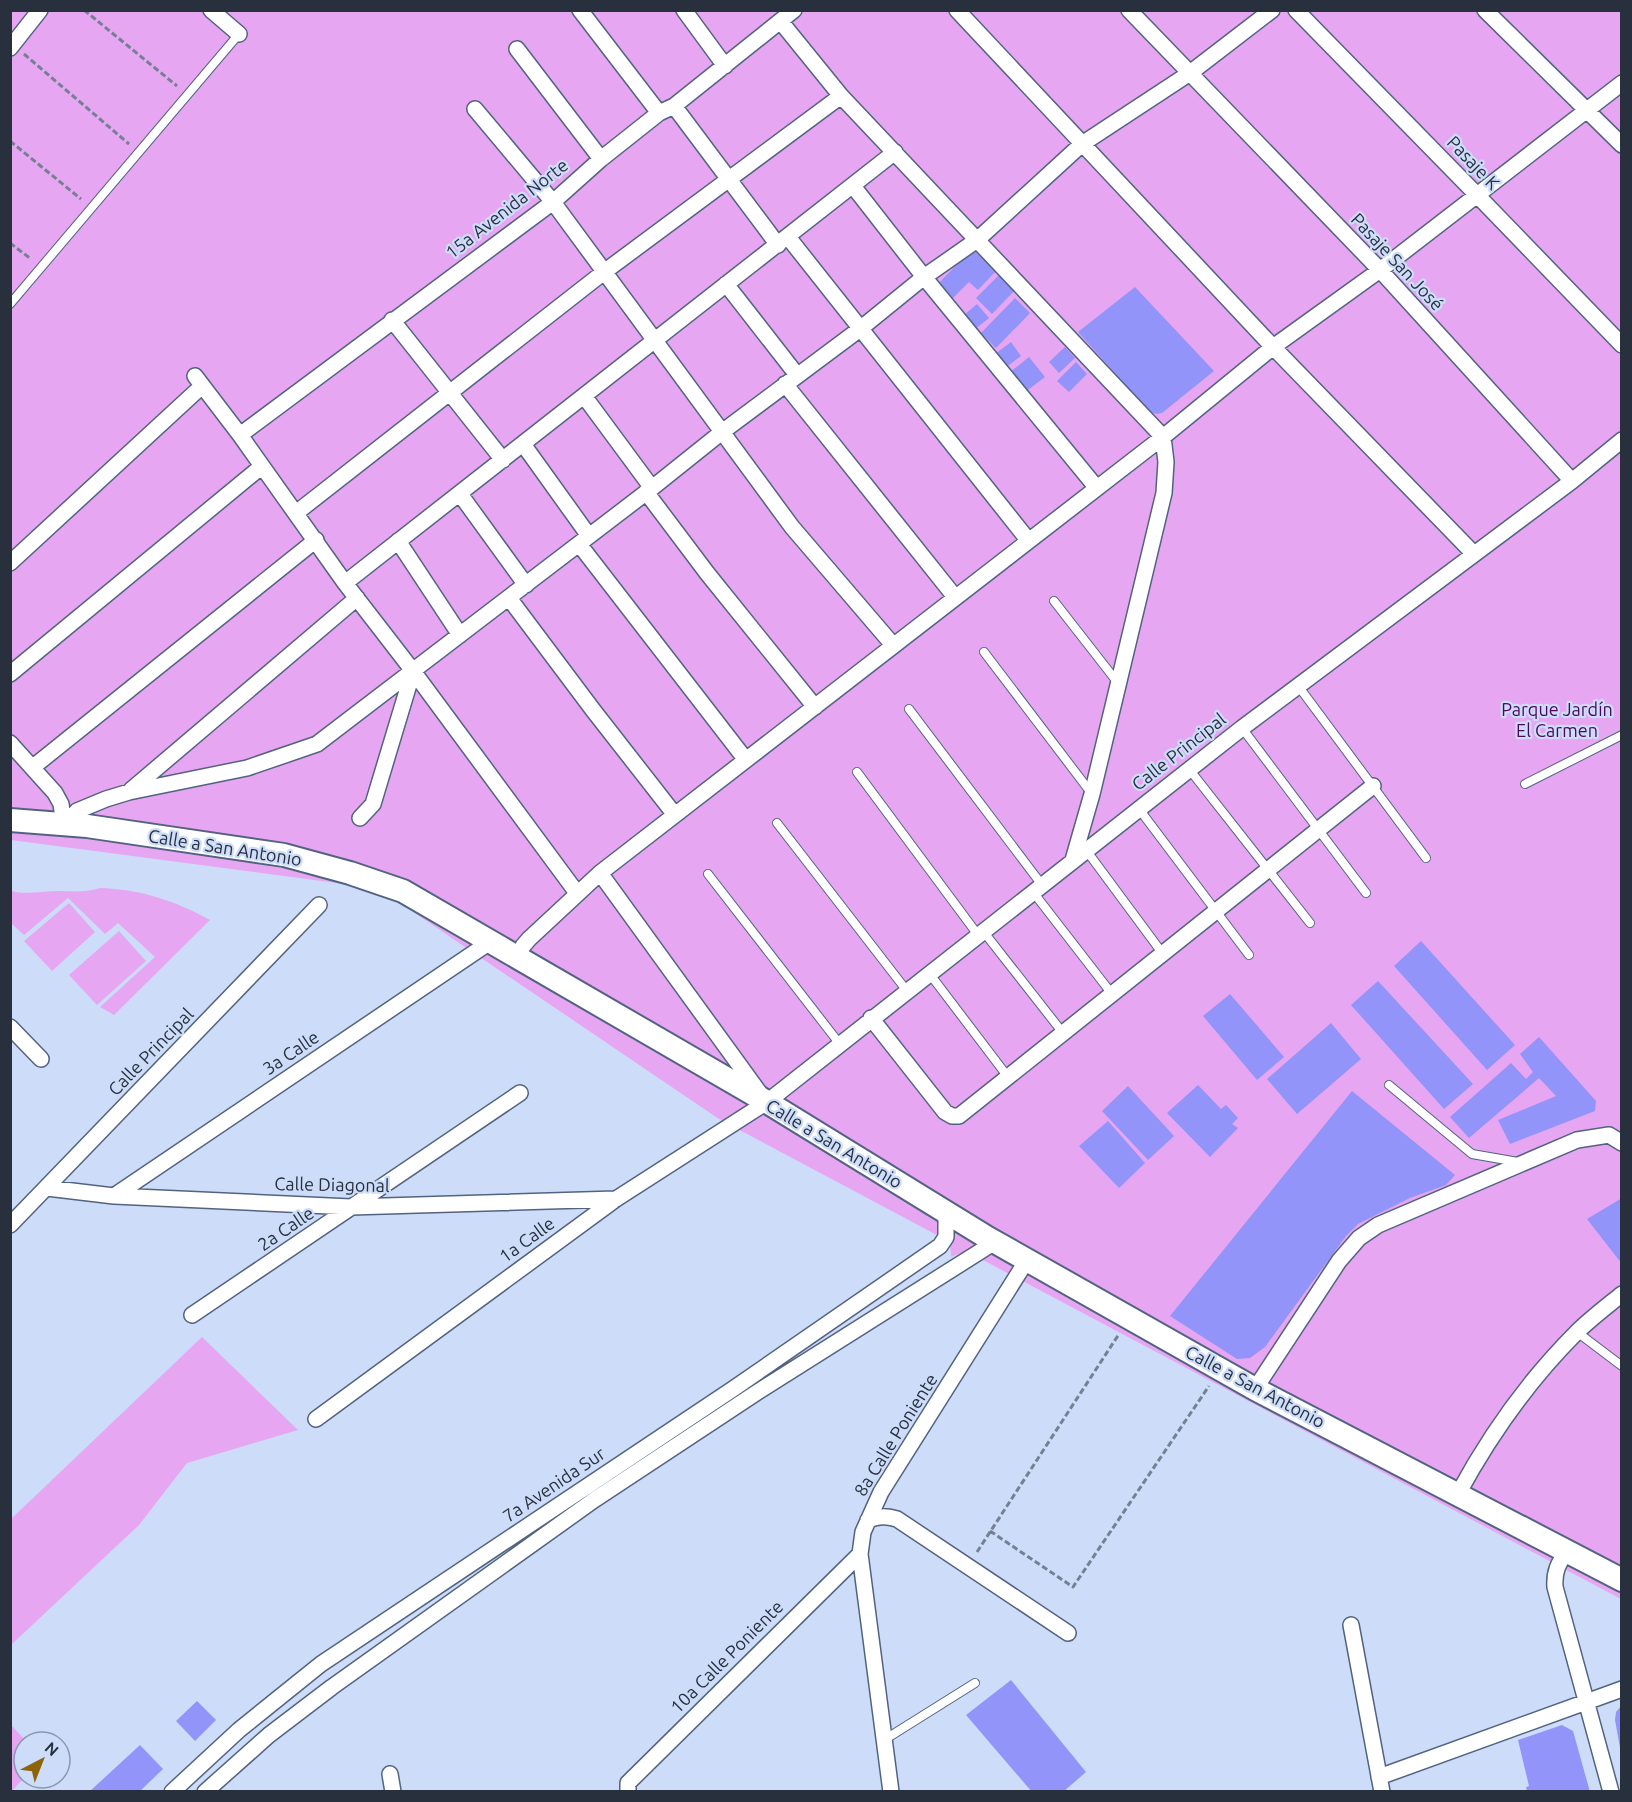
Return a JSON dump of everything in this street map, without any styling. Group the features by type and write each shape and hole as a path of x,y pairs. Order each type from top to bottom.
{"street":[{"path":"12,46 40,10"},
{"path":"211,10 239,34"},
{"path":"580,10 659,113"},
{"path":"684,10 725,66"},
{"path":"957,10 1273,347 1474,555"},
{"name":"Pasaje San José","path":"1130,10 1380,270 1572,481"},
{"path":"64,825 77,811 90,804 129,792 247,768 318,744 722,432 860,329 924,277 977,240 1082,144 1190,73 1272,10"},
{"name":"Pasaje K","path":"1296,10 1622,345"},
{"path":"1485,10 1622,145"},
{"path":"789,14 841,96 1163,437 1166,462 1164,493 1079,855"},
{"name":"15a Avenida Norte","path":"240,435 553,202 601,159 659,113 674,106 789,14"},
{"path":"517,49 601,159"},
{"path":"519,958 523,946 529,939 600,873 1163,437 1273,347 1380,270 1622,83"},
{"path":"296,513 604,273 841,96"},
{"path":"674,106 729,180 860,329 1028,540"},
{"path":"475,109 553,202 792,527 893,645"},
{"path":"345,583 895,152"},
{"path":"853,186 1096,488"},
{"path":"726,284 791,380 956,597"},
{"path":"392,320 503,460"},
{"path":"10,564 199,381 345,583 577,893"},
{"path":"584,396 707,573 815,707"},
{"name":"Calle Principal","path":"766,1102 1242,728 1572,481 1622,440"},
{"path":"523,444 584,540 746,760"},
{"path":"10,674 261,467"},
{"path":"460,494 526,585"},
{"path":"33,766 316,540"},
{"path":"398,541 460,635"},
{"path":"129,792 357,598"},
{"path":"509,598 675,815"},
{"path":"360,818 373,804 413,671"},
{"path":"10,743 50,786 61,804 64,825"},
{"path":"871,1018 945,1112 952,1116 959,1116 1373,786"},
{"name":"Calle a San Antonio","path":"10,820 64,825 284,855 350,873 403,891 766,1102 995,1242 1255,1389 1622,1580"},
{"path":"600,873 766,1102"},
{"name":"Calle Principal","path":"10,1225 319,905"},
{"name":"3a Calle","path":"114,1196 490,942"},
{"path":"10,1027 41,1059"},
{"name":"2a Calle","path":"192,1315 520,1093"},
{"name":"1a Calle","path":"316,1419 616,1199 766,1102"},
{"path":"1255,1389 1340,1261 1359,1238 1378,1225 1577,1140 1609,1135 1622,1143"},
{"name":"Calle Diagonal","path":"47,1188 114,1196 351,1208 616,1199"},
{"name":"7a Avenida Sur","path":"172,1791 239,1730 321,1664 723,1396 940,1246 946,1237 946,1212"},
{"name":"7a Avenida Sur","path":"205,1791 269,1735 332,1687 594,1500 756,1393 995,1242"},
{"name":"8a Calle Poniente","path":"891,1791 860,1554 863,1532 881,1492 1027,1260"},
{"path":"1458,1494 1503,1418 1543,1368 1577,1332 1622,1294"},
{"path":"867,1520 878,1516 897,1519 1068,1633"},
{"path":"1567,1552 1559,1562 1554,1574 1555,1587 1611,1791"},
{"name":"10a Calle Poniente","path":"628,1791 628,1783 860,1554"},
{"path":"1351,1625 1381,1784 1622,1689"},
{"path":"390,1774 393,1791"}],"lane":[{"path":"10,304 239,34"},
{"path":"1053,602 1119,685"},
{"path":"984,652 1092,794"},
{"path":"1299,687 1426,858"},
{"path":"909,709 1112,994"},
{"path":"1242,728 1366,893"},
{"path":"1525,784 1622,735"},
{"path":"1189,769 1310,923"},
{"path":"857,772 981,933 1063,1033"},
{"path":"1139,809 1249,955"},
{"path":"777,823 907,991"},
{"path":"1079,855 1163,954"},
{"path":"708,873 839,1043"},
{"path":"929,973 1008,1077"},
{"path":"1389,1085 1472,1154 1522,1163"},
{"path":"1577,1332 1622,1366"},
{"path":"884,1740 975,1683"}],"path":[{"path":"84,10 188,94"},
{"path":"12,46 139,153"},
{"path":"10,141 92,208"},
{"path":"10,243 41,268"},
{"path":"967,1566 1130,1318"},
{"path":"990,1531 1073,1587 1220,1369"}],"green space":[{"name":"Parque Jardín El Carmen","path":"11,11 1621,11 1621,1599 966,1251 951,1257 950,1242 719,1119 381,890 11,840"},
{"path":"100,888 157,897 210,920 114,1015 100,1007 155,957 118,923 105,934 68,898 24,935 11,923 11,891 28,893 89,891"},
{"path":"69,903 95,932 52,971 24,941"},
{"path":"119,931 146,961 97,1005 69,975"},
{"path":"202,1337 298,1430 187,1463 139,1525 11,1645 11,1519"},
{"path":"11,1725 16,1730 12,1730 13,1790 11,1792"}],"building":[{"path":"972,249 996,271 978,290 969,282 952,299 937,285"},
{"path":"999,275 1015,290 992,314 976,298"},
{"path":"1135,287 1214,371 1162,413 1157,414 1151,413 1078,332"},
{"path":"1015,298 1030,313 996,348 981,333"},
{"path":"977,304 989,318 974,330 963,316"},
{"path":"1011,342 1021,356 1005,368 995,354"},
{"path":"1065,347 1075,358 1059,373 1049,362"},
{"path":"1029,357 1045,377 1024,393 1009,373"},
{"path":"1076,362 1087,374 1069,392 1057,381"},
{"path":"1421,941 1515,1045 1487,1070 1394,966"},
{"path":"1378,981 1473,1084 1444,1109 1351,1005"},
{"path":"1230,994 1284,1057 1257,1080 1203,1016"},
{"path":"1331,1023 1361,1059 1297,1114 1267,1079"},
{"path":"1539,1037 1596,1101 1595,1111 1510,1144 1498,1120 1556,1096 1539,1078 1469,1138 1450,1117 1511,1063 1526,1079 1533,1072 1520,1054"},
{"path":"1198,1085 1221,1109 1226,1105 1238,1118 1232,1124 1238,1128 1210,1157 1167,1113"},
{"path":"1128,1086 1174,1136 1148,1160 1102,1111"},
{"path":"1352,1091 1455,1175 1446,1185 1410,1198 1358,1224 1346,1236 1265,1347 1250,1358 1237,1359 1170,1316"},
{"path":"1108,1121 1145,1163 1119,1188 1079,1146"},
{"path":"1622,1198 1622,1264 1587,1219"},
{"path":"1011,1680 1086,1772 1063,1792 1032,1792 966,1715"},
{"path":"197,1701 216,1720 195,1741 176,1721"},
{"path":"1622,1705 1622,1748 1620,1748 1615,1720 1616,1712"},
{"path":"1562,1725 1573,1731 1590,1792 1527,1792 1526,1787 1529,1786 1518,1740"},
{"path":"140,1745 163,1769 139,1792 89,1792"}]}
